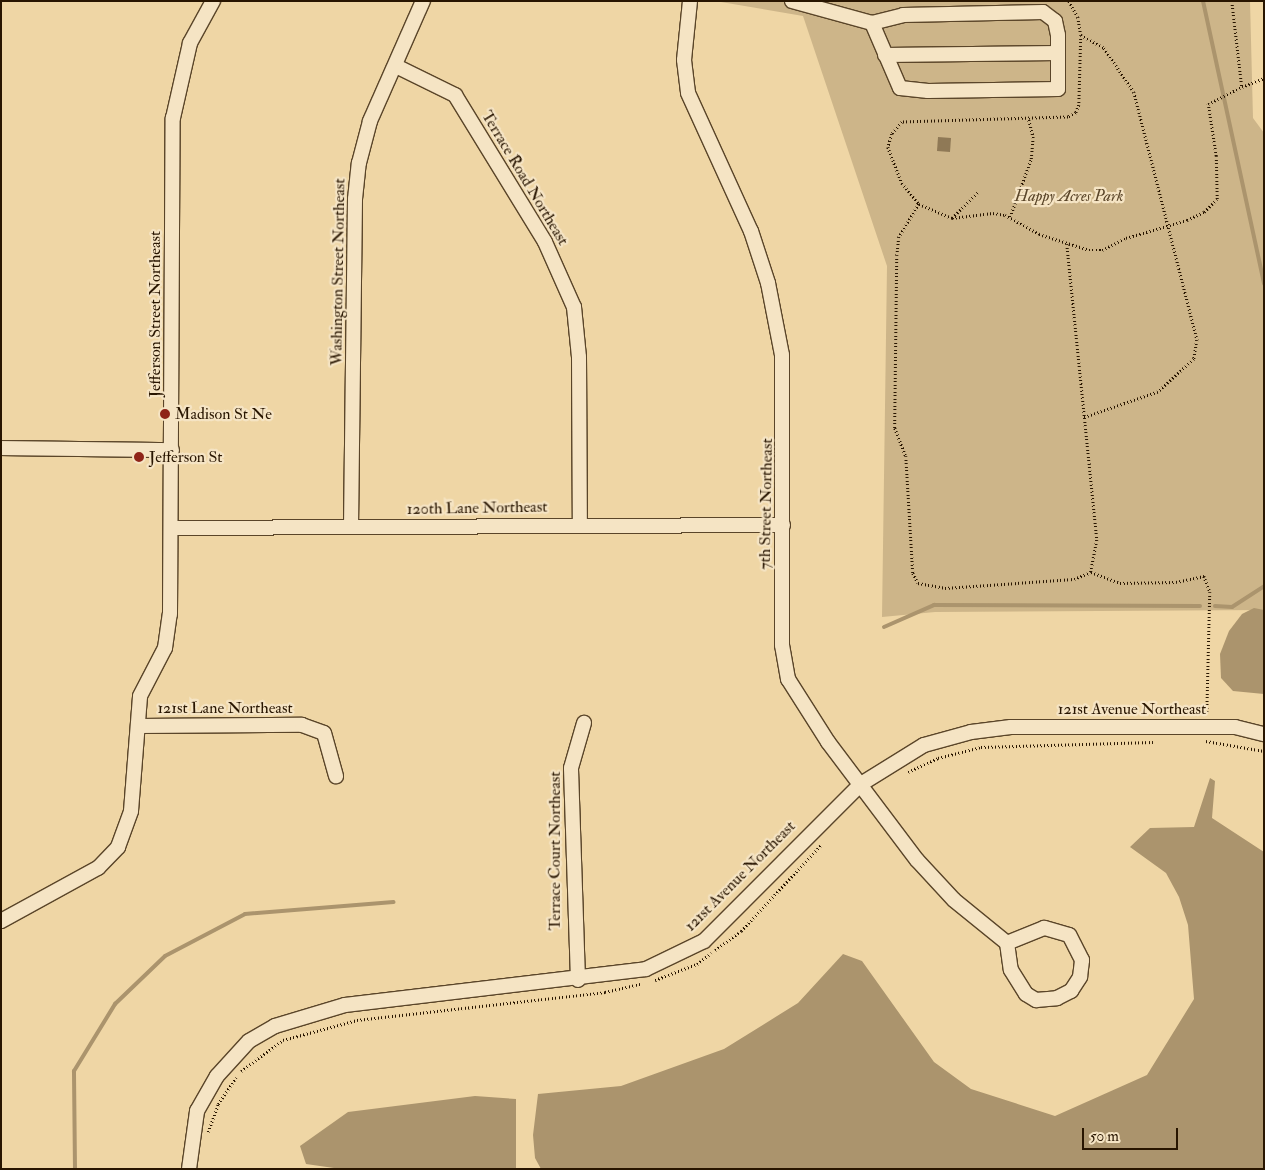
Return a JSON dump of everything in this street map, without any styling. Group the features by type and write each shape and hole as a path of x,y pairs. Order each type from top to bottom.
{"street":[{"name":"Jefferson Street Northeast","path":"1,920 98,868 118,847 131,811 140,696 152,679 166,640 170,614 173,118 190,43 213,1"},
{"name":"Washington Street Northeast","path":"351,526 355,199 370,121 396,66 423,1"},
{"name":"7th Street Northeast","path":"690,1 684,60 688,93 751,231 778,325 784,396 782,645 788,680 799,701 917,860 954,900 1007,943"},
{"path":"792,1 872,23 903,16 1042,12 1055,21 1058,53 1058,89 928,91 900,88 872,23"},
{"path":"885,55 1058,53"},
{"name":"Terrace Road Northeast","path":"396,66 455,95 545,242 574,307 580,357 580,524"},
{"path":"1,448 172,450"},
{"name":"120th Lane Northeast","path":"171,528 580,524 783,525"},
{"name":"Terrace Court Northeast","path":"578,980 571,768 584,723"},
{"name":"121st Lane Northeast","path":"139,726 302,725 324,733 336,776"},
{"name":"121st Avenue Northeast","path":"189,1169 197,1110 217,1076 249,1041 274,1026 345,1005 578,980 646,969 704,941 861,784 924,745 971,732 1040,726 1235,726 1264,734"},
{"path":"1044,928 1069,935 1082,960 1080,978 1064,995 1036,1000 1016,982 1007,943 1044,928"}],"path":[{"path":"1069,1 1078,17 1081,34 1076,113 1068,117 902,122 892,134 888,147 902,183 919,204 952,218 993,213 1010,217 1067,244 1102,250 1126,238 1169,226 1204,212 1217,199 1216,156 1206,110 1214,98 1264,78"},
{"path":"1232,1 1242,87"},
{"path":"1081,34 1104,48 1134,92 1197,340 1194,359 1158,392 1084,418"},
{"path":"1010,217 1031,159 1032,138 1028,118"},
{"path":"952,218 979,191"},
{"path":"919,204 899,237 897,256 895,428 906,456 913,573 918,583 945,588 1074,579 1091,572 1120,583 1176,582 1194,576 1204,576 1208,581 1206,726"},
{"path":"1067,244 1097,540 1091,572"},
{"path":"1203,741 1264,751"},
{"path":"904,773 938,758 981,747 1155,742"},
{"path":"651,981 696,964 741,931 828,837"},
{"path":"206,1138 218,1104 238,1073 283,1040 357,1020 605,992 643,983"}],"green space":[{"name":"Happy Acres Park","path":"715,1 1250,1 1253,118 1264,133 1264,610 935,612 882,617 887,266 803,16"}],"shaded area":[{"path":"1254,608 1264,610 1264,694 1233,691 1221,678 1220,654 1229,631 1242,614"},
{"path":"1210,778 1215,781 1212,818 1264,852 1264,1169 541,1169 535,1158 533,1135 538,1094 621,1086 724,1049 798,1003 843,954 862,961 934,1062 971,1089 1055,1116 1147,1075 1194,999 1188,925 1179,897 1166,873 1130,847 1150,828 1194,827"},
{"path":"475,1096 516,1099 516,1169 341,1169 306,1164 300,1146 348,1112"}],"building":[{"path":"938,137 951,138 950,152 937,151"}],"waterway":[{"path":"1203,1 1264,284"},
{"path":"1215,606 1232,607 1264,586"},
{"path":"884,627 934,605 1200,606"},
{"path":"75,1169 74,1071 115,1004 165,956 245,914 394,902"}],"place":[{"name":"Madison St Ne","path":"165,414"},
{"name":"Jefferson St","path":"139,457"}]}
